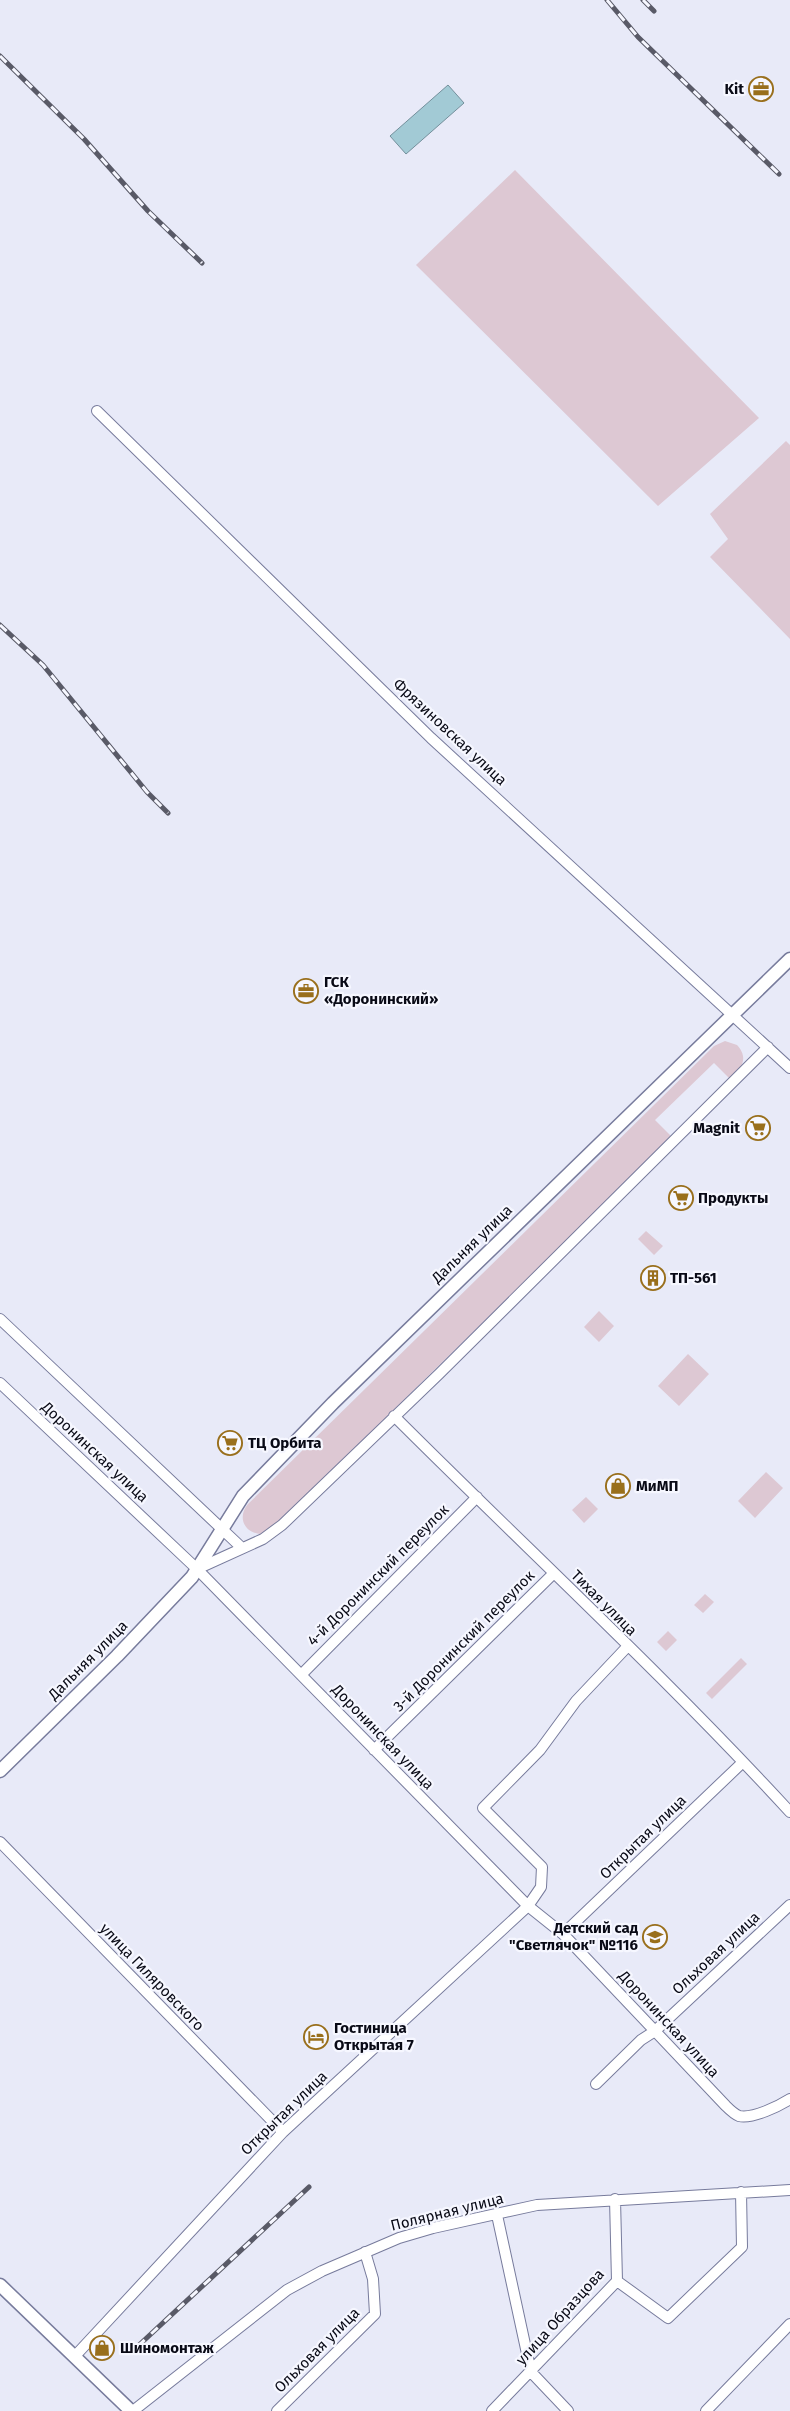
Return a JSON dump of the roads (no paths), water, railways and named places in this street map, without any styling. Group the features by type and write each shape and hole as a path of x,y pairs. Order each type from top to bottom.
{"street":[{"name":"Фрязиновская улица","path":"97,411 431,738 790,1068"},
{"name":"Дальняя улица","path":"0,1771 117,1656 192,1577 243,1496 333,1403 790,959"},
{"name":"Дальняя улица","path":"197,1569 272,1534 282,1525 768,1047"},
{"path":"0,1319 242,1548"},
{"name":"Доронинская улица","path":"0,1383 197,1569 528,1906 563,1934 726,2106 740,2116 761,2112 790,2099"},
{"name":"Тихая улица","path":"394,1416 744,1762 790,1812"},
{"name":"4-й Доронинский переулок","path":"301,1675 476,1497"},
{"name":"3-й Доронинский переулок","path":"374,1750 553,1574"},
{"name":"Открытая улица","path":"75,2356 283,2132 528,1906 541,1887 542,1867 483,1808 540,1750 576,1701 627,1647"},
{"name":"Открытая улица","path":"563,1934 744,1762"},
{"name":"улица Гиляровского","path":"0,1842 283,2132"},
{"name":"Ольховая улица","path":"596,2084 641,2040 655,2031 790,1905"},
{"name":"Полярная улица","path":"132,2411 287,2290 322,2270 365,2252 433,2228 536,2205 790,2190"},
{"path":"617,2281 668,2318 706,2284 742,2246 741,2192"},
{"name":"улица Образцова","path":"492,2411 617,2281 615,2199"},
{"path":"496,2215 531,2372 568,2411"},
{"name":"Ольховая улица","path":"277,2411 375,2314 372,2274 365,2252"},
{"path":"0,2284 132,2411"},
{"path":"706,2411 790,2324"}],"water":[{"path":"448,85 464,103 406,154 390,136"}],"railway":[{"path":"607,0 638,37 779,174"},
{"path":"643,0 654,11"},
{"path":"0,56 84,139 148,211 202,263"},
{"path":"0,625 43,665 147,792 168,813"},
{"path":"138,2346 309,2187"}],"place":[{"name":"Kit","path":"761,89"},
{"name":"ГСК «Доронинский»","path":"306,991"},
{"name":"Magnit","path":"758,1128"},
{"name":"Продукты","path":"681,1198"},
{"name":"ТП-561","path":"653,1278"},
{"name":"ТЦ Орбита","path":"230,1443"},
{"name":"МиМП","path":"618,1486"},
{"name":"Детский сад \"Светлячок\" №116","path":"655,1937"},
{"name":"Гостиница Открытая 7","path":"316,2037"},
{"name":"Шиномонтаж","path":"102,2348"}]}
